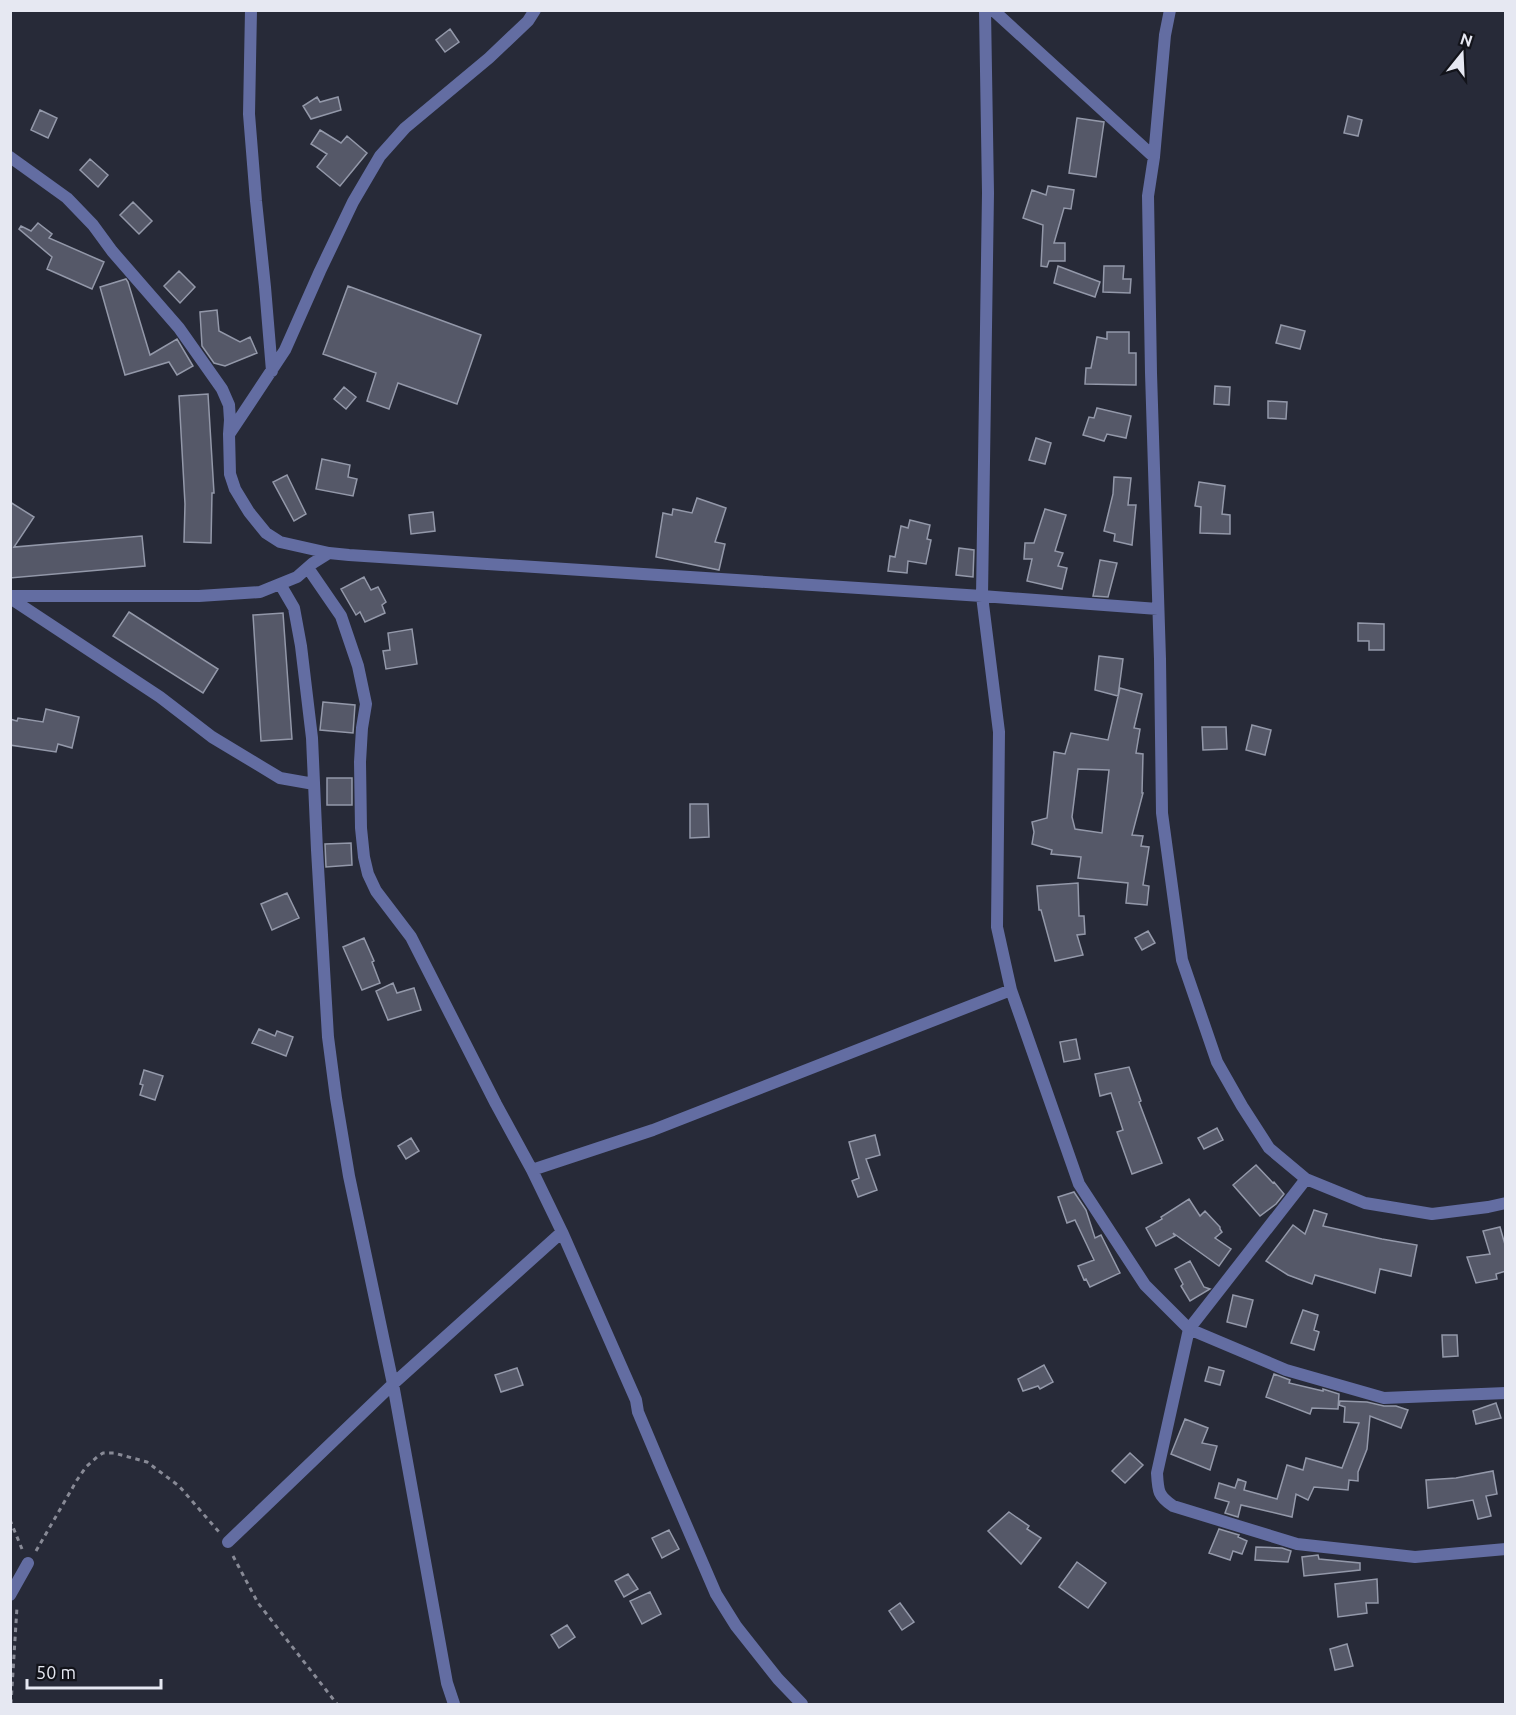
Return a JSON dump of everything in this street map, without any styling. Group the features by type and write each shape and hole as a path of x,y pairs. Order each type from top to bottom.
{"street":[{"path":"252,10 249,114 272,371"},
{"path":"229,434 285,350 353,202 380,156 405,128 489,58 528,21 535,10"},
{"path":"985,10 988,193 982,596 999,732 997,927 1011,990 1080,1184 1145,1285 1190,1329 1286,1370 1384,1398 1506,1393"},
{"path":"993,10 1154,157"},
{"path":"1170,10 1165,35 1149,196 1151,362 1162,813 1182,960 1217,1062 1269,1148 1306,1179 1365,1203 1432,1214 1506,1203"},
{"path":"10,157 67,198 93,225 112,251 179,328 222,389 229,405 230,474 235,489 249,512 266,533 280,542 329,553 1158,609"},
{"path":"10,597 199,596 260,592 297,577 313,562 329,553"},
{"path":"308,568 341,616 358,666 366,704 360,762 361,828 368,874 376,891 411,937 562,1232 636,1400 662,1469 716,1594 736,1626 778,1679 802,1704"},
{"path":"280,584 294,608 312,738 328,1037 336,1098 349,1176 393,1384 447,1683 453,1704"},
{"path":"10,597 160,697 212,737 280,778 314,784"},
{"path":"532,1170 653,1130 1011,990"},
{"path":"1306,1179 1190,1329 1157,1473 1157,1485 1161,1497 1173,1506 1297,1544 1415,1557 1506,1550"},
{"path":"228,1542 393,1384 562,1232"},
{"path":"14,1600 28,1563"}],"path":[{"path":"28,1563 77,1480 97,1456 114,1453 147,1462 178,1486 228,1542 234,1559 258,1603 337,1704"},
{"path":"10,1520 28,1563"},
{"path":"11,1704 14,1600"}],"building":[{"path":"450,29 459,42 445,52 436,40"},
{"path":"317,97 320,102 338,97 341,110 311,119 303,106"},
{"path":"40,110 57,118 48,138 31,130"},
{"path":"1348,116 1362,120 1358,136 1344,133"},
{"path":"1077,118 1104,122 1096,177 1069,173"},
{"path":"320,130 341,143 347,136 367,153 340,186 317,167 327,154 311,144"},
{"path":"90,159 108,175 98,187 80,170"},
{"path":"1048,186 1074,190 1071,209 1064,208 1054,243 1065,243 1065,261 1049,261 1047,267 1041,266 1043,225 1023,218 1032,190 1046,195"},
{"path":"133,202 152,221 139,234 120,215"},
{"path":"38,223 52,234 49,238 104,262 92,289 47,269 52,257 19,229 21,226 31,231"},
{"path":"1058,266 1100,282 1095,297 1054,283"},
{"path":"1104,266 1124,266 1123,279 1131,279 1130,293 1103,292"},
{"path":"179,271 195,287 180,303 164,286"},
{"path":"126,279 150,355 177,339 193,366 177,375 169,362 125,375 100,287"},
{"path":"348,286 481,335 457,404 398,383 389,409 367,401 376,373 323,354"},
{"path":"217,310 219,331 240,342 250,337 257,353 225,366 214,363 202,346 200,312"},
{"path":"1281,325 1305,331 1300,349 1276,343"},
{"path":"1107,332 1129,332 1129,353 1136,353 1136,385 1085,384 1086,368 1091,368 1097,337 1107,339"},
{"path":"1215,386 1230,387 1229,405 1214,404"},
{"path":"344,387 356,397 346,409 334,399"},
{"path":"208,394 214,493 212,493 211,543 184,542 185,504 179,396"},
{"path":"1268,401 1287,402 1286,419 1268,418"},
{"path":"1097,408 1131,416 1126,438 1107,434 1104,441 1083,435 1089,417 1094,418"},
{"path":"1036,438 1051,443 1045,464 1029,460"},
{"path":"322,459 350,465 348,477 357,479 353,496 316,489"},
{"path":"287,475 306,514 294,521 273,482"},
{"path":"1114,477 1131,478 1128,505 1136,505 1132,545 1114,541 1115,534 1104,531 1113,494"},
{"path":"1199,482 1225,486 1222,514 1230,515 1230,534 1200,533 1201,507 1195,506"},
{"path":"697,498 726,508 715,542 725,544 719,570 656,557 663,513 672,515 673,509 692,513"},
{"path":"10,502 34,517 14,547 142,536 145,566 10,578"},
{"path":"1045,509 1066,515 1055,551 1063,553 1058,566 1067,568 1062,589 1027,581 1032,559 1024,559 1025,543 1034,543"},
{"path":"433,512 435,531 411,534 409,515"},
{"path":"910,520 930,525 927,539 931,540 926,564 908,561 907,573 888,571 890,556 895,557 901,526 908,528"},
{"path":"959,548 974,550 973,577 956,575"},
{"path":"1100,560 1117,563 1108,597 1093,596"},
{"path":"364,577 371,590 378,587 386,602 382,605 385,613 365,622 360,612 356,615 341,589"},
{"path":"129,612 218,669 203,693 113,636"},
{"path":"283,613 292,739 261,741 253,615"},
{"path":"1358,623 1384,624 1384,650 1369,650 1369,641 1358,641"},
{"path":"412,629 417,664 386,669 383,651 390,650 388,633"},
{"path":"1099,656 1123,659 1118,696 1095,690"},
{"path":"1120,688 1142,694 1134,728 1140,729 1136,753 1143,754 1143,793 1132,835 1143,836 1141,846 1149,847 1143,885 1149,886 1147,905 1126,903 1128,883 1078,878 1081,857 1051,854 1052,850 1032,844 1034,832 1032,822 1047,818 1054,752 1065,754 1071,733 1108,740","holes":["1078,769 1109,770 1102,833 1075,829 1072,817"]},
{"path":"323,702 355,705 353,733 320,730"},
{"path":"46,709 79,717 72,748 58,744 56,752 10,745 10,719 43,722"},
{"path":"1252,725 1271,730 1265,755 1246,750"},
{"path":"1202,727 1226,727 1227,749 1203,750"},
{"path":"327,778 352,778 352,805 327,805"},
{"path":"690,804 708,804 709,837 690,838"},
{"path":"351,843 352,865 326,867 325,844"},
{"path":"1078,883 1079,916 1084,916 1085,934 1077,935 1083,955 1055,961 1041,910 1039,910 1037,886"},
{"path":"287,893 299,918 272,930 261,904"},
{"path":"1148,931 1155,943 1142,950 1135,938"},
{"path":"364,938 380,983 362,990 343,947"},
{"path":"393,983 397,993 414,988 421,1010 388,1020 376,991"},
{"path":"259,1029 275,1036 277,1031 293,1037 286,1056 252,1043"},
{"path":"1076,1039 1080,1059 1064,1062 1060,1042"},
{"path":"1129,1067 1141,1101 1139,1102 1162,1163 1132,1174 1117,1132 1123,1130 1111,1093 1100,1096 1095,1074"},
{"path":"144,1070 163,1076 155,1100 140,1095"},
{"path":"1217,1128 1223,1140 1204,1149 1198,1138"},
{"path":"875,1135 880,1155 866,1159 877,1190 858,1197 852,1181 859,1178 849,1142"},
{"path":"411,1138 419,1151 406,1159 398,1146"},
{"path":"1256,1165 1284,1194 1276,1204 1260,1216 1233,1185"},
{"path":"1074,1192 1086,1210 1095,1238 1101,1235 1120,1273 1090,1287 1078,1266 1094,1260 1075,1220 1067,1223 1058,1197"},
{"path":"1189,1199 1200,1216 1205,1211 1220,1227 1222,1232 1215,1238 1231,1249 1219,1266 1173,1233 1175,1236 1156,1246 1146,1228"},
{"path":"1314,1210 1327,1214 1323,1226 1417,1245 1411,1276 1380,1269 1375,1293 1315,1275 1312,1284 1288,1275 1266,1261 1293,1225 1305,1234"},
{"path":"1500,1227 1506,1248 1506,1271 1496,1274 1497,1279 1476,1283 1467,1257 1490,1254 1483,1231"},
{"path":"1190,1261 1204,1287 1210,1289 1190,1301 1175,1269"},
{"path":"1233,1295 1253,1300 1246,1327 1227,1322"},
{"path":"1303,1310 1318,1315 1314,1330 1319,1332 1314,1350 1291,1343"},
{"path":"1442,1335 1457,1335 1458,1356 1443,1357"},
{"path":"1044,1365 1053,1382 1040,1389 1038,1386 1023,1391 1018,1379"},
{"path":"1209,1367 1224,1371 1220,1385 1205,1381"},
{"path":"517,1368 523,1385 501,1392 495,1375"},
{"path":"1274,1374 1290,1380 1289,1383 1339,1394 1338,1409 1312,1408 1310,1414 1266,1397"},
{"path":"1340,1401 1367,1402 1408,1410 1401,1428 1370,1416 1367,1449 1358,1472 1358,1481 1349,1480 1348,1490 1314,1487 1308,1500 1296,1494 1292,1517 1241,1505 1238,1517 1225,1513 1229,1502 1215,1498 1219,1483 1235,1488 1238,1479 1246,1482 1244,1490 1277,1499 1287,1465 1303,1470 1306,1458 1342,1468 1359,1423 1344,1422 1345,1407 1339,1405"},
{"path":"1496,1403 1501,1418 1476,1424 1473,1411"},
{"path":"1185,1419 1208,1428 1202,1443 1217,1446 1210,1470 1171,1454"},
{"path":"1130,1453 1143,1465 1125,1483 1112,1471"},
{"path":"1493,1471 1497,1494 1486,1496 1491,1516 1478,1519 1473,1500 1428,1508 1426,1480 1456,1478"},
{"path":"1009,1512 1029,1526 1027,1529 1041,1538 1021,1564 988,1531"},
{"path":"1219,1529 1239,1535 1238,1537 1247,1541 1242,1554 1233,1551 1230,1560 1209,1553"},
{"path":"669,1530 679,1549 662,1558 652,1538"},
{"path":"1256,1547 1282,1548 1291,1551 1288,1562 1255,1560"},
{"path":"1318,1555 1319,1559 1360,1563 1360,1570 1304,1576 1302,1557"},
{"path":"1077,1562 1106,1583 1088,1608 1059,1587"},
{"path":"628,1574 638,1589 624,1597 615,1581"},
{"path":"1377,1579 1378,1603 1366,1603 1367,1613 1338,1617 1335,1584"},
{"path":"650,1592 661,1614 642,1624 630,1601"},
{"path":"900,1603 914,1622 902,1630 889,1611"},
{"path":"567,1625 575,1637 559,1648 551,1635"},
{"path":"1347,1644 1353,1666 1335,1670 1330,1649"}]}
